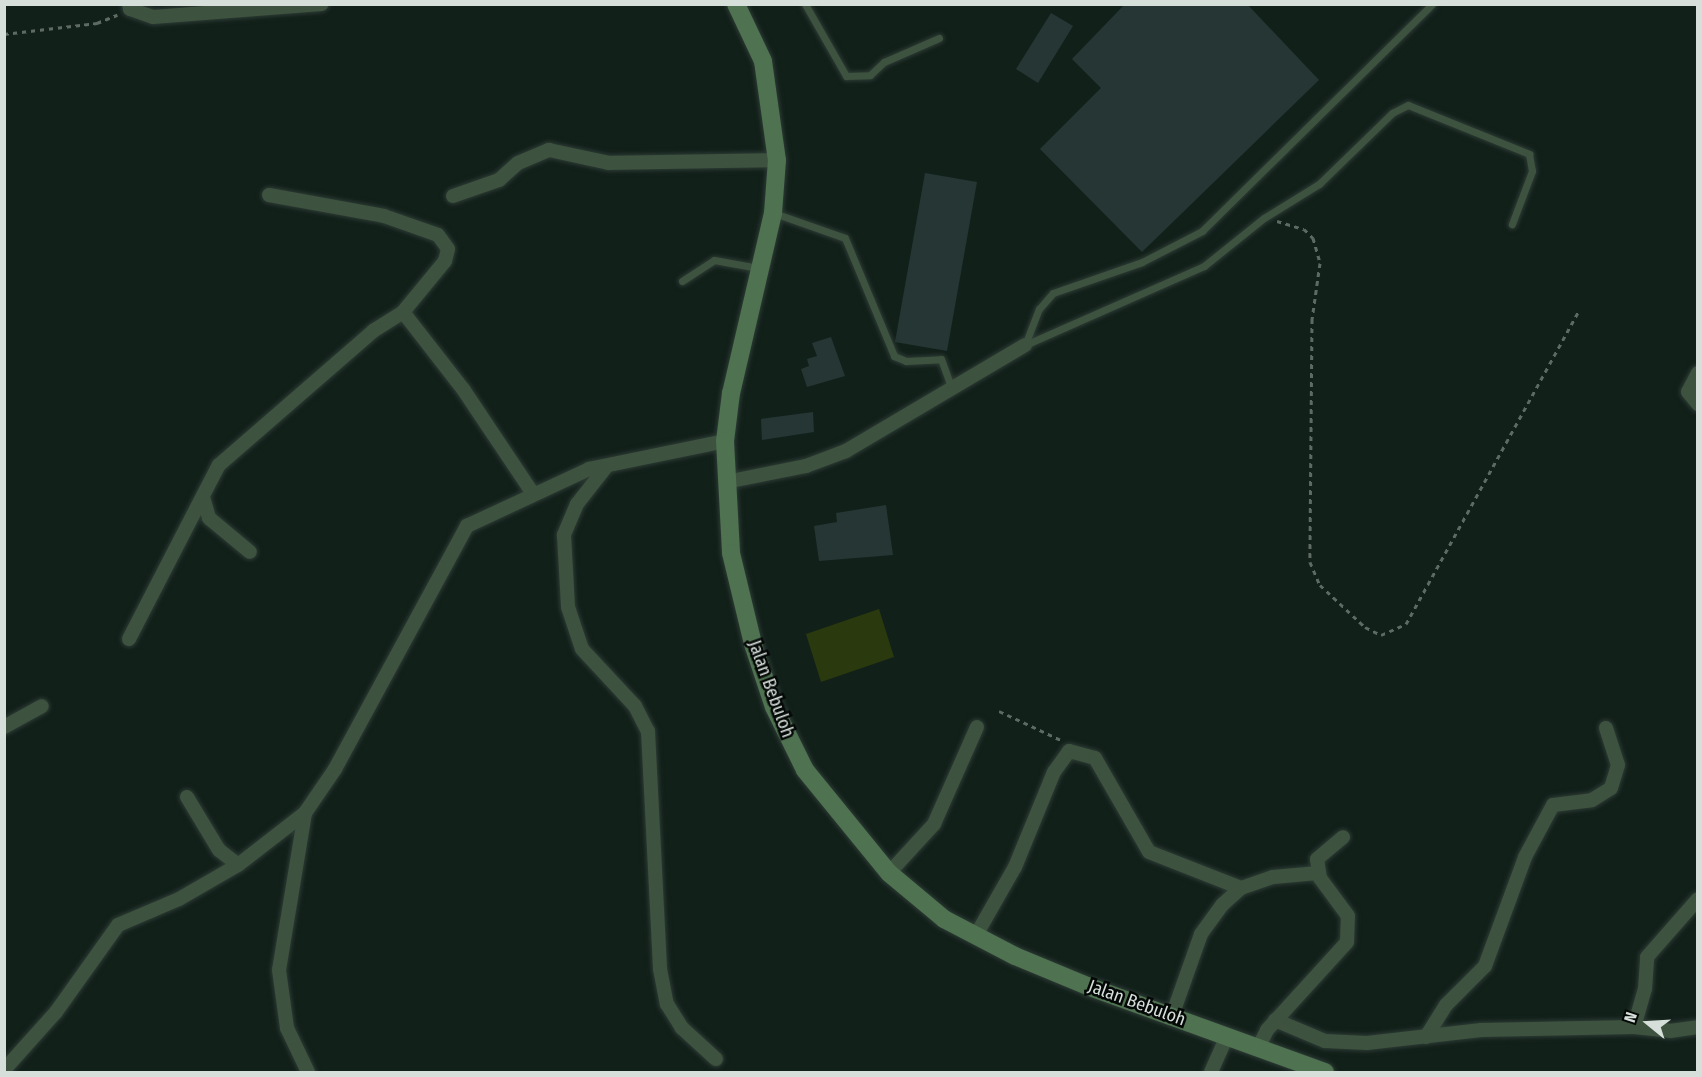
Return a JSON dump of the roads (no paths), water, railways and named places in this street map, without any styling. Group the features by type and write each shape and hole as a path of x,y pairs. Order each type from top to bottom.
{"main road":[{"name":"Jalan Bebuloh","path":"742,9 763,61 777,160 773,213 736,364 725,441 731,553 774,706 820,793 910,895 975,937 1172,1016 1323,1072"}],"street":[{"path":"129,7 153,18 321,4"},
{"path":"453,196 499,180 518,163 549,150 609,163 777,160"},
{"path":"129,639 151,589 219,465 373,331 403,312 446,261 448,249 438,235 384,216 269,195"},
{"path":"403,312 463,388 532,492"},
{"path":"726,482 806,465 846,451 1025,345"},
{"path":"1698,373 1688,392 1698,404"},
{"path":"4,1070 56,1012 118,925 179,899 238,865 305,813 335,768 458,537 472,522 532,492 606,467 725,441"},
{"path":"606,467 577,504 564,535 568,607 582,649 635,706 648,731 660,969 667,1004 682,1028 716,1059"},
{"path":"203,497 209,519 250,552"},
{"path":"4,727 42,706"},
{"path":"889,873 934,824 977,727"},
{"path":"1426,1037 1446,1005 1485,966 1524,857 1553,805 1592,800 1611,788 1618,765 1606,728"},
{"path":"975,937 1015,867 1054,772 1069,751 1095,758 1149,852 1241,888"},
{"path":"187,797 219,850 238,865"},
{"path":"305,813 279,970 288,1028 308,1072"},
{"path":"1258,1048 1275,1020 1343,948 1350,935 1348,916 1318,873 1317,859 1343,837"},
{"path":"1172,1016 1201,934 1212,915 1241,888 1273,877 1318,873"},
{"path":"1634,1027 1646,989 1647,957 1698,899"},
{"path":"1275,1020 1325,1041 1399,1042 1480,1030 1634,1027 1670,1031 1698,1027"},
{"path":"1211,1072 1227,1036"}],"lane":[{"path":"805,4 846,75 870,75 884,62 939,38"},
{"path":"1025,345 1039,309 1053,293 1142,262 1202,231 1432,4"},
{"path":"1025,345 1204,266 1264,218 1319,184 1392,113 1408,105 1529,154 1532,171 1512,225"},
{"path":"773,213 839,233 894,356 906,361 941,359 952,389"},
{"path":"681,281 714,260 759,269"}]}
